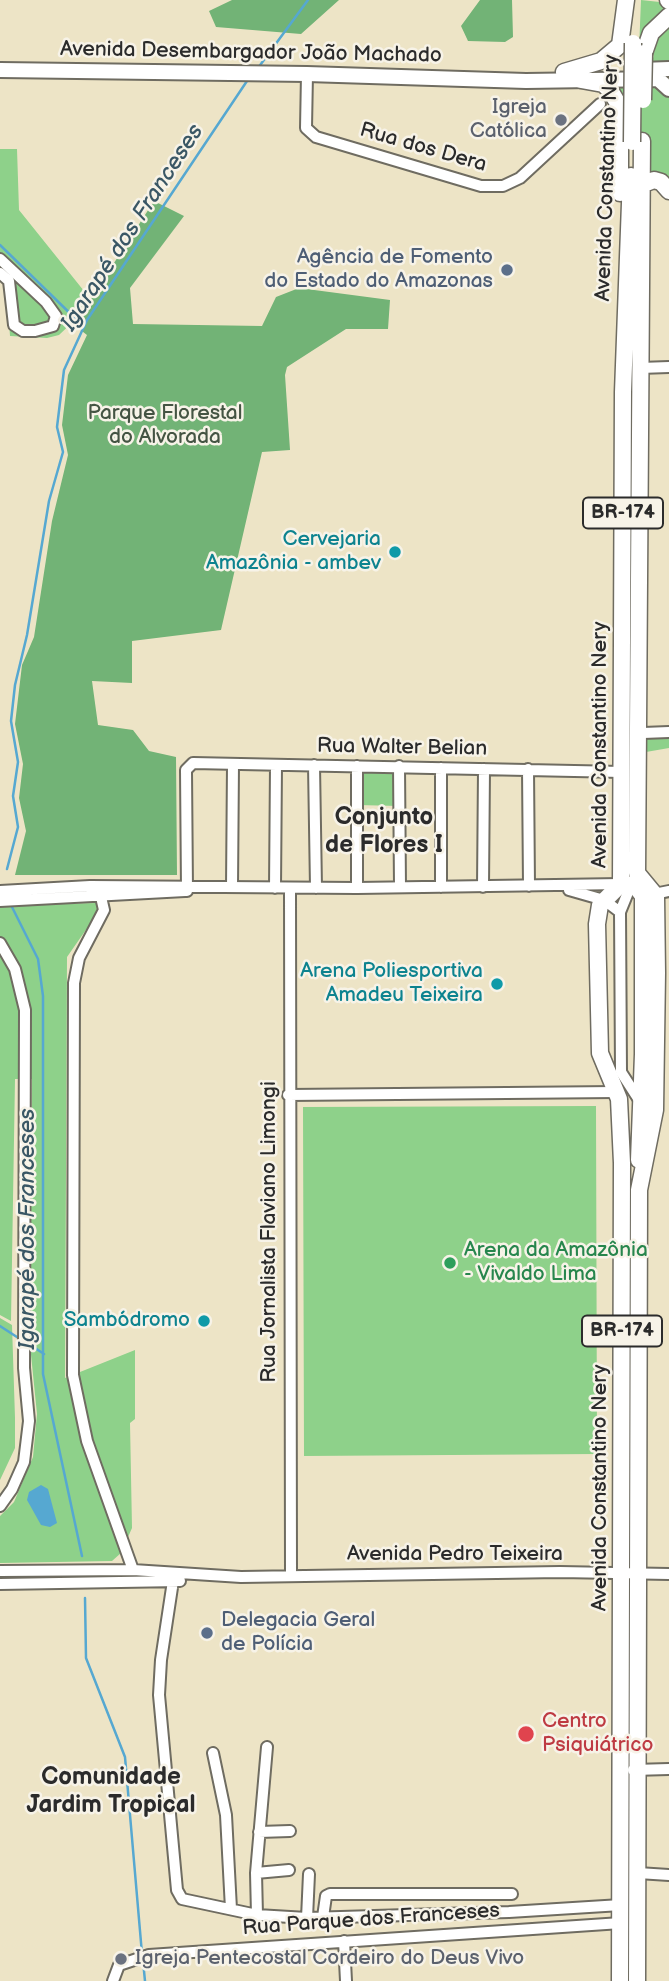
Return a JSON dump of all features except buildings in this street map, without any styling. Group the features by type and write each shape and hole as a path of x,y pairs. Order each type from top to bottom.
{"highway":[{"path":"564,72 600,61 620,46 625,0"},
{"name":"Avenida Constantino Nery","path":"629,881 622,772 625,288 637,142 638,48 635,0"},
{"path":"638,48 669,16"},
{"path":"581,80 603,84 620,107 625,288"},
{"name":"Avenida Constantino Nery","path":"620,1981 621,1905 630,1770 621,1111 600,1052 597,924 598,912 604,900 629,881 639,727 641,185 637,142"},
{"path":"641,185 654,180 661,182 669,191"},
{"path":"629,881 662,893"},
{"name":"BR-174","path":"629,881 643,896 639,1190"},
{"name":"Avenida Constantino Nery","path":"629,1575 639,1190 656,1110 662,893"},
{"name":"Avenida Constantino Nery","path":"630,1770 638,1873 637,1980"}],"main road":[{"name":"Avenida Desembargador João Machado","path":"0,71 665,79"},
{"name":"Avenida Desembargador João Machado","path":"500,79 564,72 665,79"}],"street":[{"name":"Rua dos Dera","path":"307,74 306,128 316,137 481,186 503,186 520,178 600,104"},
{"path":"1,266 46,302 56,316 52,327 23,331 14,325 9,281 1,266"},
{"path":"640,368 669,368"},
{"path":"639,727 643,733 669,732"},
{"name":"Rua Walter Belian","path":"187,888 186,771 193,763 622,772"},
{"path":"232,887 233,764"},
{"path":"275,765 275,888"},
{"path":"314,765 316,888"},
{"path":"357,766 357,888"},
{"path":"399,766 400,887"},
{"path":"441,887 442,768"},
{"path":"482,887 484,769"},
{"path":"528,769 529,886"},
{"path":"0,891 26,895 101,897 209,887 482,887 629,881 620,912 621,1072 640,1103"},
{"path":"0,901 90,886 187,888"},
{"path":"90,886 101,897 104,916 79,958 74,983 73,1375 88,1441 133,1570"},
{"path":"545,886 604,900 620,912"},
{"name":"Rua Jornalista Flaviano Limongi","path":"290,888 288,1095 291,1576"},
{"path":"0,943 15,969 25,1010 23,1323 29,1421 28,1447 19,1475 0,1506"},
{"path":"288,1095 616,1092"},
{"path":"108,1583 118,1570"},
{"name":"Avenida Pedro Teixeira","path":"0,1571 133,1570 242,1577"},
{"name":"Avenida Pedro Teixeira","path":"0,1584 291,1576 669,1574"},
{"path":"173,1581 159,1695 179,1896 188,1902 257,1915 307,1919 621,1905"},
{"path":"257,1915 256,1872 267,1747"},
{"path":"213,1753 226,1815 231,1909"},
{"path":"630,1770 669,1769"},
{"path":"259,1832 290,1831"},
{"path":"256,1872 289,1870"},
{"path":"638,1873 669,1875"},
{"path":"307,1919 309,1874"},
{"path":"457,1913 458,1893"},
{"path":"323,1917 326,1896 330,1894 512,1894"},
{"name":"Rua Parque dos Franceses","path":"113,1981 115,1970 126,1961 149,1955 621,1923"},
{"path":"344,1941 346,1981"}],"green space":[{"path":"232,0 339,0 301,34 216,27 209,11"},
{"path":"480,0 512,0 513,37 505,42 468,41 461,26"},
{"path":"641,0 669,3 669,12 639,50"},
{"path":"669,23 669,63 652,64 657,36"},
{"path":"608,81 662,86 669,97 669,178 662,174 647,177 647,139 628,139"},
{"path":"0,149 17,149 19,210 88,296 76,319 59,335 47,338 10,336 6,281 0,274"},
{"name":"Parque Florestal do Alvorada","path":"154,201 184,216 130,288 133,324 262,326 276,297 299,288 390,300 388,329 346,329 287,367 285,375 290,450 262,452 221,630 132,641 132,683 92,681 98,725 133,730 149,751 176,757 177,875 15,875 26,831 19,798 23,764 15,724 22,665 34,637 52,521 68,455 62,425 68,375 87,335 74,325"},
{"path":"669,734 669,748 646,752 646,737"},
{"path":"356,763 397,763 399,806 357,805"},
{"path":"97,903 97,914 67,957 65,1378 135,1350 135,1419 130,1423 132,1528 121,1553 112,1561 0,1563 0,1516 14,1502 33,1457 37,1414 29,1335 32,1079 15,1079 11,1321 0,1315 0,905"},
{"name":"Arena da Amazônia - Vivaldo Lima","path":"596,1106 597,1454 304,1456 303,1107"},
{"path":"0,1318 12,1325 15,1448 0,1480"}],"water":[{"path":"41,1485 48,1489 57,1523 50,1527 41,1525 27,1500 29,1492"}],"waterway":[{"name":"Igarapé dos Franceses","path":"258,68 308,0"},
{"name":"Igarapé dos Franceses","path":"7,869 18,827 13,796 18,762 11,721 15,685 27,635 49,501 63,452 57,427 64,370 87,320 249,78"},
{"path":"0,245 84,327"},
{"name":"Igarapé dos Franceses","path":"11,905 38,959 43,996 43,1374 82,1556"},
{"path":"0,1326 20,1339"},
{"path":"29,1344 44,1354"},
{"name":"Igarapé dos Franceses","path":"85,1598 86,1658 125,1757 142,1954"},
{"name":"Igarapé dos Franceses","path":"143,1961 145,1981"}],"place":[{"name":"Igreja Católica","path":"561,120"},
{"name":"Agência de Fomento do Estado do Amazonas","path":"507,270"},
{"name":"Cervejaria Amazônia - ambev","path":"395,552"},
{"name":"Arena Poliesportiva Amadeu Teixeira","path":"497,984"},
{"name":"Arena da Amazônia - Vivaldo Lima","path":"450,1263"},
{"name":"Sambódromo","path":"204,1321"},
{"name":"Delegacia Geral de Polícia","path":"207,1633"},
{"name":"Centro Psiquiátrico","path":"526,1734"},
{"name":"Igreja Pentecostal Cordeiro do Deus Vivo","path":"121,1959"}],"district":[{"name":"Conjunto de Flores I","path":"384,832"},
{"name":"Comunidade Jardim Tropical","path":"111,1792"}]}
